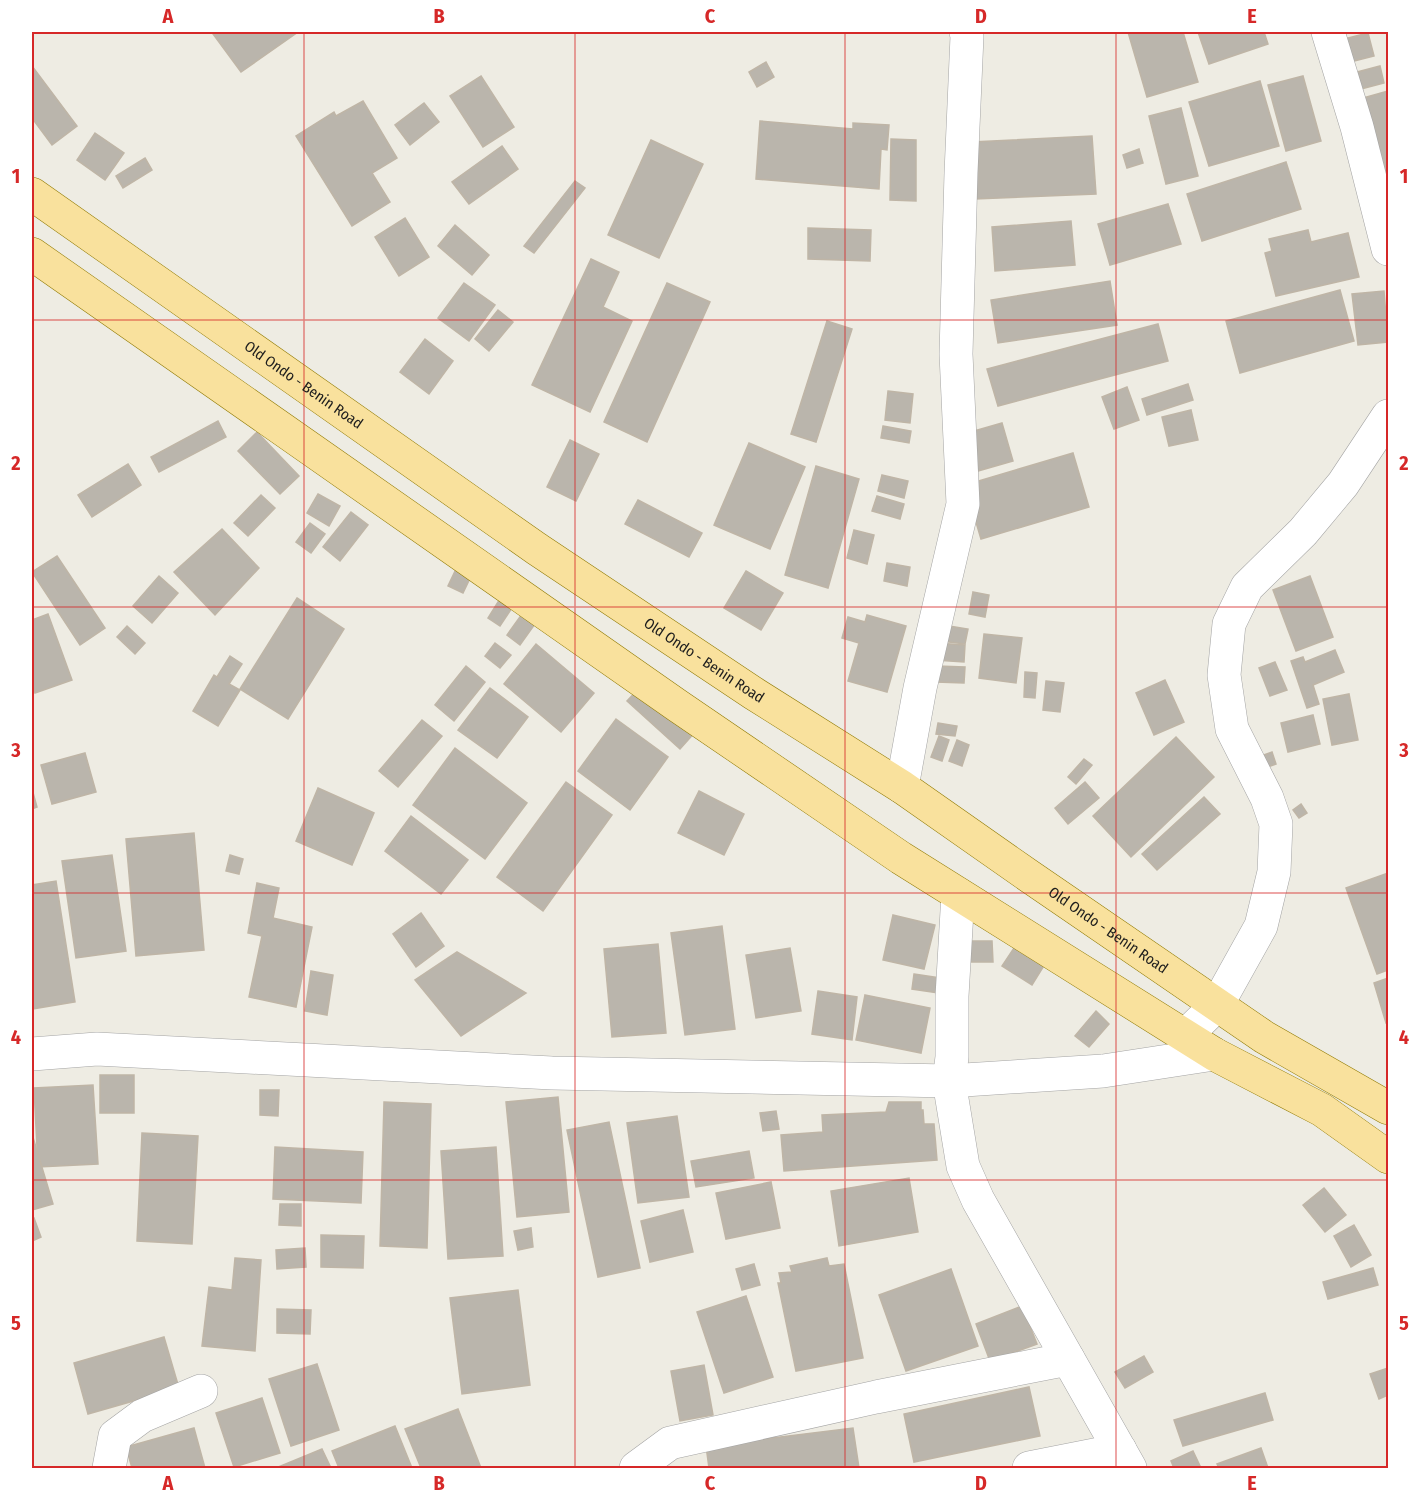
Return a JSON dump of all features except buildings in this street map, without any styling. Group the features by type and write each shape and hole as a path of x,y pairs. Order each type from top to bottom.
{"main road":[{"name":"Old Ondo - Benin Road","path":"32,194 537,549 753,693 902,787 1264,1037 1389,1108"},
{"path":"32,254 678,706 901,858 1214,1054 1322,1110 1389,1156"}],"street":[{"path":"1328,32 1357,127 1389,249"},
{"path":"902,787 920,688 963,504 956,354 961,173 974,33"},
{"path":"1185,1036 1217,1005 1261,926 1274,872 1276,824 1267,798 1232,729 1224,675 1229,624 1247,587 1303,532 1344,484 1389,416"},
{"path":"958,894 952,996 952,1057 949,1081 963,1166 978,1200 1125,1459 1029,1468"},
{"path":"32,1054 97,1049 552,1073 949,1081 1103,1071 1214,1054"},
{"path":"636,1468 670,1443 876,1397 1068,1359"},
{"path":"109,1468 115,1436 142,1416 201,1391"}]}
